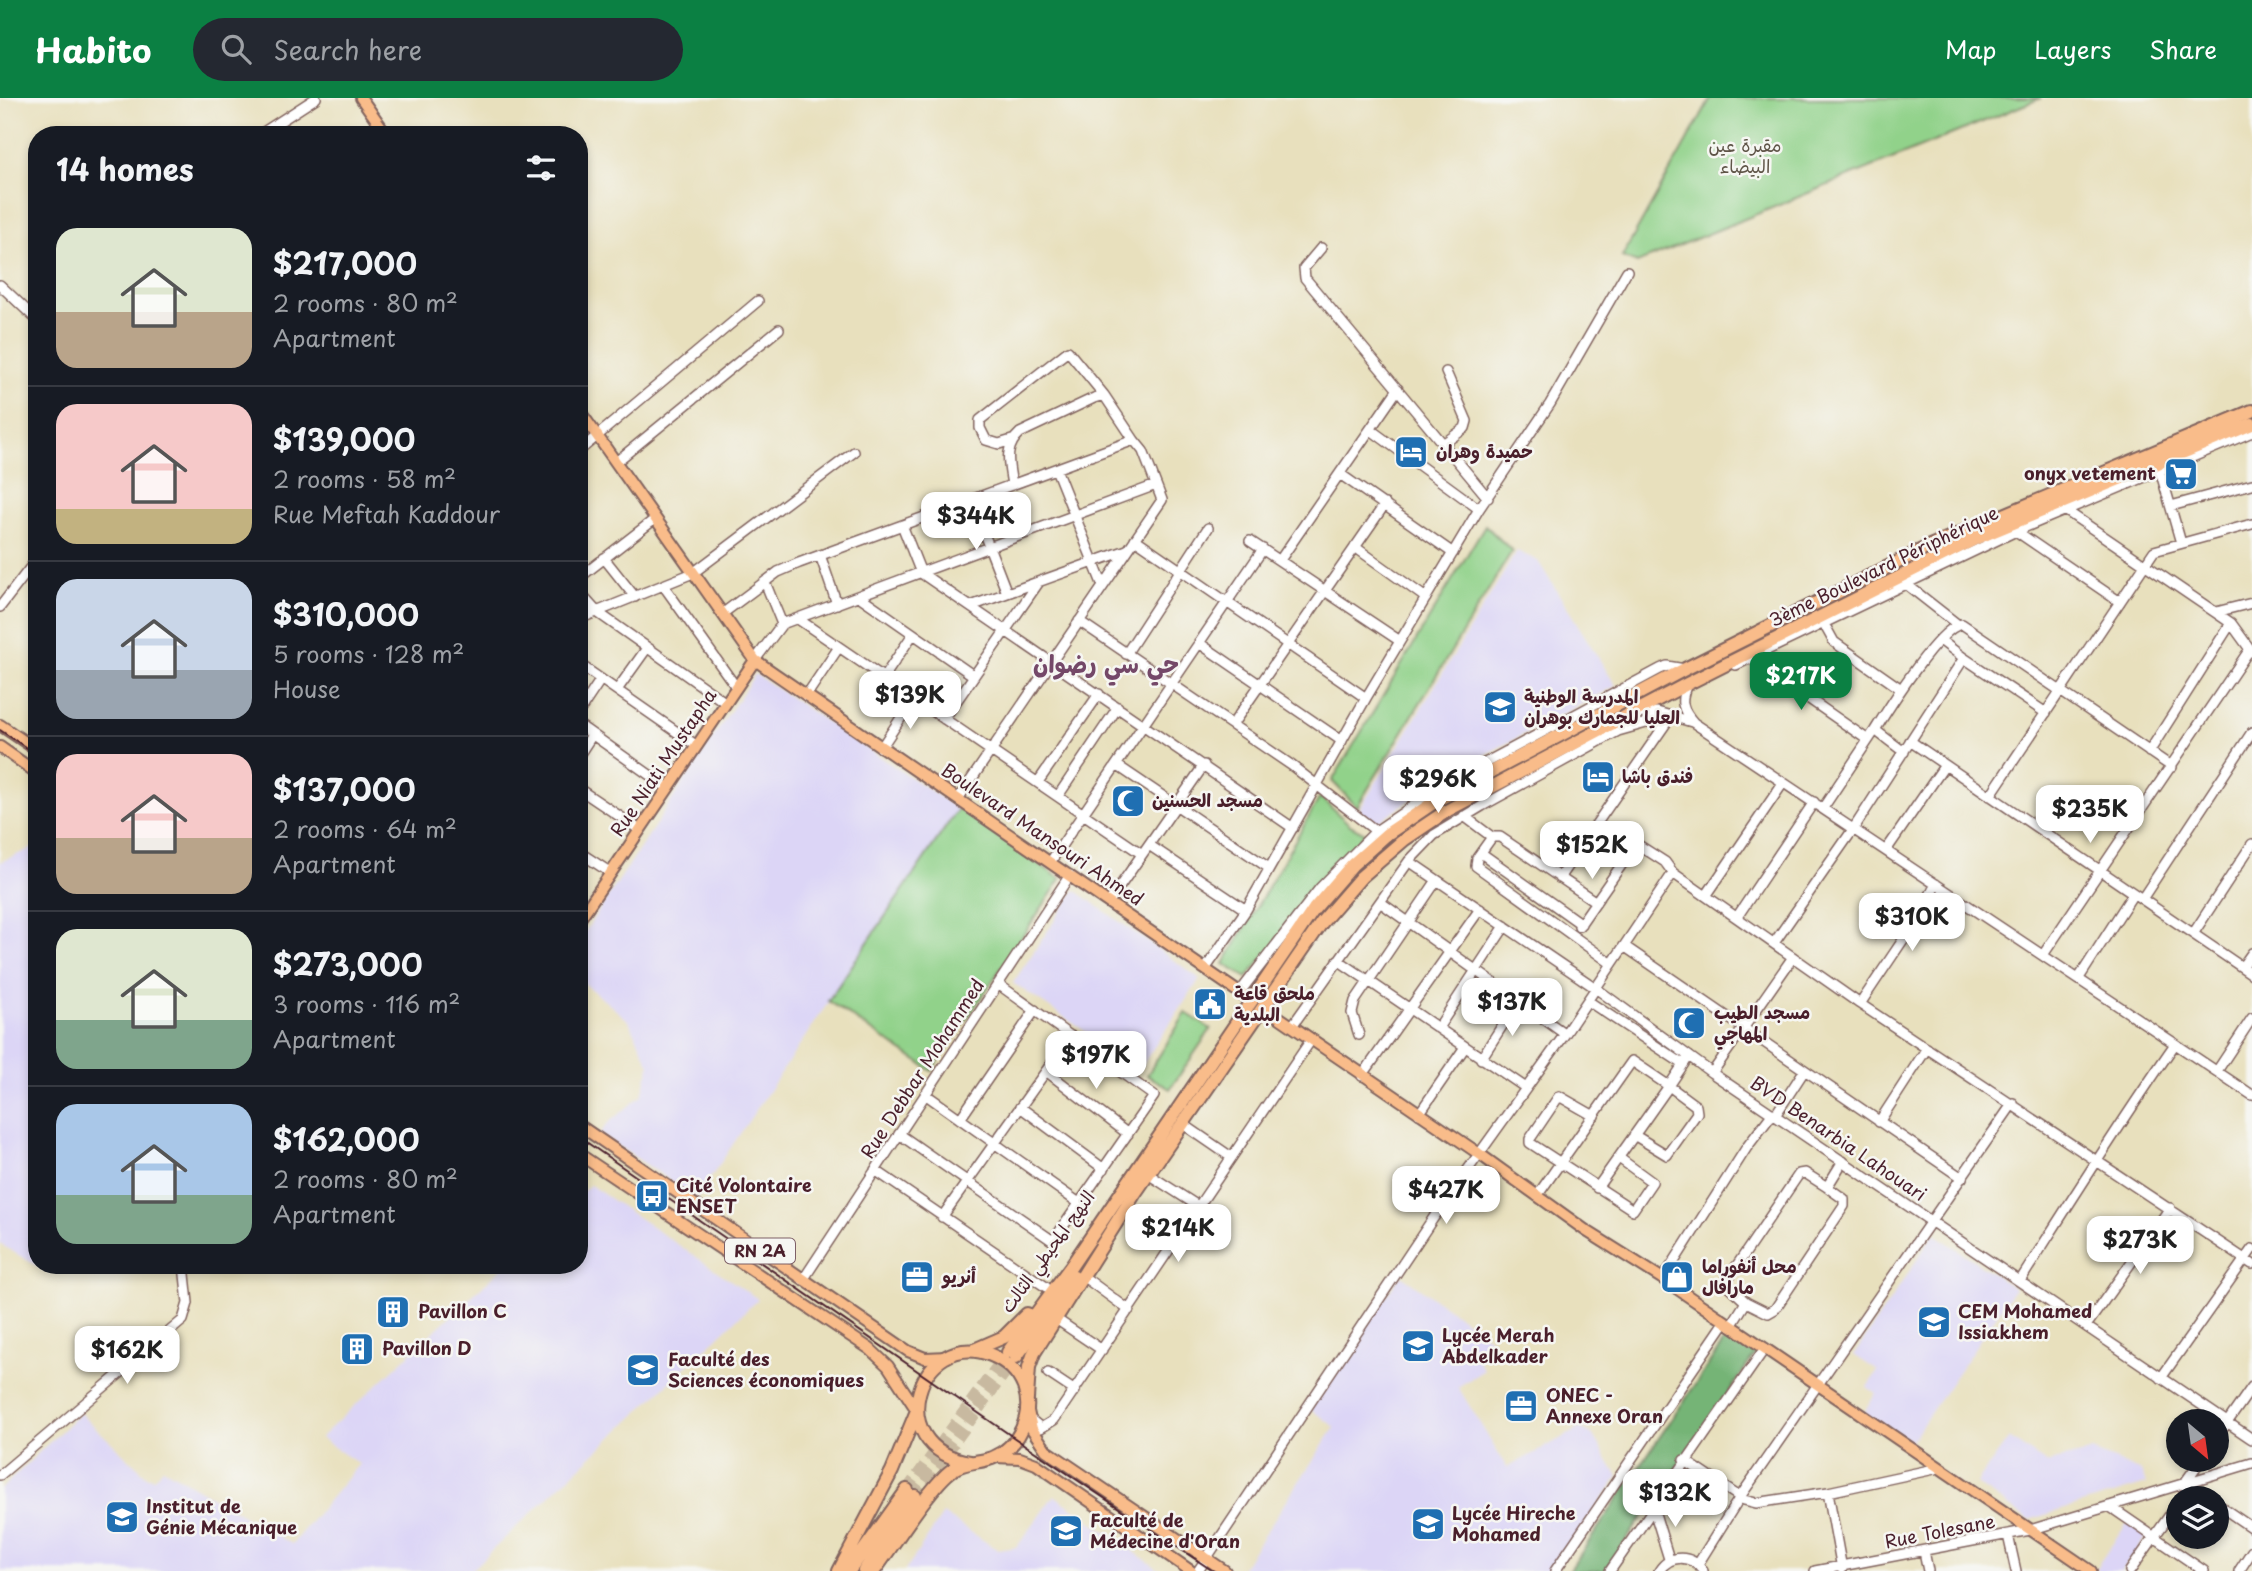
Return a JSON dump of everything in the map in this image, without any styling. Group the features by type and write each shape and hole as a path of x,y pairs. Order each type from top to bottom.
{"highway":[{"name":"3ème Boulevard Périphérique","path":"1012,1354 1245,996 1314,909 1352,866 1387,834 1436,801 1685,668 1930,546 2252,411"},
{"name":"3ème Boulevard Périphérique","path":"1028,1408 1029,1367 1034,1353 1084,1277 1124,1209 1340,898 1397,845 1448,810 1687,684 1977,538 2062,507 2252,424"},
{"name":"النهج المحيطي الثالث","path":"971,1351 1004,1337 1022,1321 1131,1167 1141,1159"},
{"name":"النهج المحيطي الثالث","path":"1012,1354 1124,1209"},
{"path":"839,1571 892,1471 916,1411 919,1388 925,1378 947,1357 971,1351 989,1354 1010,1366 1018,1376 1028,1408 1018,1436 994,1457 952,1469 874,1571"},
{"path":"916,1411 925,1437 934,1447 945,1455 970,1462"},
{"path":"849,1571 911,1493 864,1571"}],"main road":[{"path":"361,98 381,126"},
{"name":"Boulevard Mansouri Ahmed","path":"588,423 755,660 1245,996"},
{"name":"Rue Niati Mustapha","path":"588,905 755,660"},
{"path":"0,725 28,744"},
{"path":"0,747 28,767"},
{"path":"1264,1007 1478,1153 1584,1230 1663,1279 2091,1571"},
{"name":"RN 2A","path":"588,1131 917,1356 947,1357"},
{"name":"RN 2A","path":"588,1160 870,1349 888,1366 916,1411"},
{"path":"1028,1408 1038,1442 1046,1450 1199,1567"},
{"path":"994,1457 1020,1458 1036,1464 1199,1567 1225,1571"}],"street":[{"path":"273,126 316,98"},
{"path":"1321,248 1304,268 1305,278 1488,498"},
{"path":"1206,968 1246,910 1366,698 1479,509 1550,404 1627,271"},
{"path":"0,285 28,311"},
{"path":"588,446 758,301"},
{"path":"616,462 779,329"},
{"path":"958,799 1162,500 1143,450 1104,395 1069,351 980,420 980,428 986,440 999,444 1104,395"},
{"path":"1443,444 1465,428 1467,421 1446,372"},
{"path":"1280,560 1398,389"},
{"path":"1371,430 1479,509"},
{"path":"1718,669 1752,659 2062,507 2252,432"},
{"path":"1012,440 1007,455 1012,485"},
{"path":"722,614 778,572 1134,440"},
{"path":"588,616 694,573 855,452"},
{"path":"1056,469 1102,586"},
{"path":"2160,470 2181,543"},
{"path":"1340,474 1453,553"},
{"path":"2171,506 2252,484"},
{"path":"755,660 782,624 1156,485"},
{"path":"971,500 1007,593"},
{"path":"1232,725 1385,504"},
{"path":"2043,955 2251,650 2231,623 2062,507"},
{"path":"588,571 655,519"},
{"path":"1990,796 2154,551 2252,524"},
{"path":"902,525 921,573 1293,828"},
{"path":"1126,654 1208,528"},
{"path":"2016,531 2120,602"},
{"path":"1135,539 1366,698"},
{"path":"1250,541 1400,641"},
{"path":"1355,547 1426,598"},
{"path":"1051,861 1263,549"},
{"path":"971,606 1127,550"},
{"path":"820,555 837,604"},
{"path":"604,558 635,597"},
{"path":"0,607 28,571"},
{"path":"765,582 782,624"},
{"path":"944,719 1039,582"},
{"path":"1906,584 1957,624 1967,626 2059,693 2172,767"},
{"path":"663,585 736,687"},
{"path":"859,596 974,676"},
{"path":"588,602 597,612 726,703"},
{"path":"2216,612 2252,603"},
{"path":"798,619 1142,854"},
{"path":"1079,621 1317,784 1376,831"},
{"path":"2149,752 2231,623"},
{"path":"1824,624 1834,642 1901,689"},
{"path":"1823,808 1901,689 1940,640 1957,624"},
{"path":"884,677 913,634"},
{"path":"1940,640 2046,713"},
{"path":"1199,643 1342,741"},
{"path":"806,696 839,647"},
{"path":"617,690 647,648"},
{"path":"1774,943 1854,828 1964,658"},
{"path":"1752,659 1868,740"},
{"path":"1245,996 1320,888 1376,831 1442,786 1660,669 1667,666 1685,668"},
{"path":"588,670 697,746"},
{"path":"588,698 601,679"},
{"path":"1687,684 1681,697 1682,707 1694,723"},
{"path":"1038,782 1099,694"},
{"path":"881,748 914,698"},
{"path":"1058,796 1118,707"},
{"path":"1629,715 1657,712 1694,723 1887,849 2252,1096"},
{"path":"1292,1026 1409,861 1434,835 1618,731 1671,716"},
{"path":"1559,877 1671,716"},
{"path":"1875,730 1904,752"},
{"path":"588,732 668,788"},
{"path":"2079,978 2252,732"},
{"path":"588,741 592,735"},
{"path":"1910,741 2252,974"},
{"path":"1109,902 1204,765"},
{"path":"1887,849 1945,765"},
{"path":"1118,766 1269,868"},
{"path":"1706,896 1783,783"},
{"path":"588,795 640,830"},
{"path":"1737,917 1814,802"},
{"path":"1464,816 1492,837 1500,837 1596,902"},
{"path":"1612,828 1665,862 1673,873 1860,1003 2248,1262"},
{"path":"1492,837 1480,853 1476,866 1612,964"},
{"path":"1573,935 1636,844"},
{"path":"2193,934 2252,844"},
{"path":"1149,845 1246,910"},
{"path":"1480,853 1581,923"},
{"path":"588,858 611,873"},
{"name":"BVD Benarbia Lahouari","path":"1409,861 1597,989 1686,1060 1712,1073 1774,1114 2208,1409"},
{"path":"1199,1567 1478,1153 1597,989 1673,873"},
{"name":"Rue Debbar Mohammed","path":"803,1280 1070,875"},
{"path":"1359,1035 1352,1013 1355,1001 1437,880"},
{"path":"1860,1003 1917,919 1936,884"},
{"path":"1380,902 1565,1034"},
{"path":"1362,1076 1480,909"},
{"path":"1438,1028 1505,926"},
{"path":"1624,946 1962,1178"},
{"path":"2242,967 2252,953"},
{"path":"1712,1073 1793,957"},
{"path":"1338,960 1526,1088"},
{"path":"899,1134 1053,1241 1154,1096 998,984"},
{"path":"1481,1059 1518,1001"},
{"path":"1588,1001 1686,1060 1597,1188"},
{"path":"960,1119 1035,1010"},
{"path":"2217,1071 2252,1018"},
{"path":"942,1217 1071,1037"},
{"path":"1028,1408 1041,1428 1051,1425 1311,1040"},
{"path":"2020,1281 2099,1161 2110,1137 2175,1044"},
{"path":"1419,1114 1465,1047"},
{"path":"1879,1122 1927,1048"},
{"path":"1537,1196 1632,1061 1698,1110 1671,1153 1663,1155 1634,1135"},
{"path":"1046,1071 1128,1133"},
{"path":"1663,1279 1747,1147 1804,1071"},
{"path":"925,1094 1079,1203"},
{"path":"1594,1116 1559,1096 1530,1139 1560,1164 1633,1210 1652,1182 1619,1158"},
{"path":"1669,1559 1686,1559 1701,1568 1740,1497 1819,1387 2013,1103"},
{"path":"1020,1107 1104,1169"},
{"path":"1183,1124 1231,1157"},
{"path":"1827,1187 1843,1161"},
{"path":"875,1170 1046,1287"},
{"path":"1805,1173 1844,1199 1844,1206 1775,1309 1768,1313 1746,1302 1725,1283 1796,1178 1805,1173"},
{"path":"1148,1174 1198,1206"},
{"path":"2086,1326 2170,1208"},
{"path":"2161,1378 2248,1262 2252,1249"},
{"path":"0,1475 183,1320 188,1303 185,1274"},
{"path":"1084,1277 1129,1310"},
{"path":"1555,1571 1746,1302"},
{"path":"1055,1319 1102,1350"},
{"path":"1610,1571 1765,1348"},
{"path":"1048,1373 1075,1391"},
{"path":"2230,1419 2252,1387"},
{"name":"BVD Benarbia Lahouari","path":"2230,1423 2252,1439"},
{"path":"1684,1461 1740,1497 1756,1503 1828,1492 1939,1468"},
{"name":"Rue Tolesane","path":"1815,1571 2031,1530 2252,1463"},
{"path":"2187,1486 2194,1472"},
{"path":"2188,1483 2192,1486"},
{"path":"1828,1492 1842,1568"},
{"path":"2109,1506 2204,1571"},
{"path":"1653,1507 1669,1559"},
{"path":"2229,1512 2252,1528"},
{"path":"2130,1571 2166,1519"},
{"path":"2008,1535 2017,1571"},
{"path":"1924,1551 1928,1571"},
{"path":"2239,1571 2252,1551"},
{"path":"1659,1571 1669,1559"}],"shaded area":[{"name":"المدرسة الوطنية العليا للجمارك بوهران","path":"1517,551 1538,561 1616,686 1456,770 1377,822 1358,812"},
{"path":"755,674 958,809 697,1198 600,1134 607,1124 642,1095 650,1065 629,1021 588,987 588,927"},
{"path":"28,850 28,1261 0,1244 0,862"},
{"path":"1075,890 1200,979 1140,1068 1013,983"},
{"path":"590,1185 758,1299 470,1571 0,1571 0,1490 80,1413 148,1477 154,1478 163,1468 292,1544 359,1464 320,1438 495,1274 588,1274"},
{"name":"CEM Mohamed Issiakhem","path":"1934,1234 2015,1288 1908,1446 1862,1416 1876,1393 1867,1387 1878,1371 1854,1355"},
{"name":"Lycée Hireche Mohamed","path":"1401,1275 1493,1340 1474,1353 1484,1370 1458,1387 1507,1468 1580,1428 1592,1434 1618,1477 1553,1571 1240,1571 1335,1427 1310,1409"},
{"path":"2009,1438 2046,1463 2092,1451 2141,1471 2146,1484 2029,1520 1976,1484"},
{"name":"Faculté de Médecine d'Oran","path":"1054,1495 1161,1571 905,1571 943,1514 998,1550 1017,1547"},
{"path":"2128,1522 2148,1535 2122,1571 2098,1571 2095,1569"}],"green space":[{"name":"مقبرة عين البيضاء","path":"1711,98 2041,98 1637,263 1622,257"},
{"path":"1485,525 1512,551 1357,807 1332,781"},
{"path":"1320,797 1350,825 1365,833 1247,978 1224,964"},
{"path":"958,809 1061,879 932,1071 828,1001"},
{"path":"1186,1013 1211,1029 1170,1089 1147,1075"},
{"path":"1730,1333 1756,1353 1605,1571 1569,1571"}],"tunnel":[{"path":"907,1490 1008,1352"},
{"path":"915,1496 1014,1360"}],"tram line":[{"path":"0,730 28,749"},
{"path":"588,1143 1016,1439 1213,1571"}],"place":[{"name":"حميدة وهران","path":"1411,452"},
{"name":"onyx vetement","path":"2181,474"},
{"name":"المدرسة الوطنية العليا للجمارك بوهران","path":"1500,707"},
{"name":"فندق باشا","path":"1598,777"},
{"name":"مسجد الحسنين","path":"1128,801"},
{"name":"ملحق قاعة البلدية","path":"1210,1004"},
{"name":"مسجد الطيب المهاجي","path":"1689,1023"},
{"name":"Cité Volontaire ENSET","path":"652,1196"},
{"name":"أنريو","path":"917,1277"},
{"name":"محل أنفوراما مارافال","path":"1677,1277"},
{"name":"Pavillon C","path":"393,1312"},
{"name":"CEM Mohamed Issiakhem","path":"1934,1322"},
{"name":"Lycée Merah Abdelkader","path":"1418,1346"},
{"name":"Pavillon D","path":"357,1349"},
{"name":"Faculté des Sciences économiques","path":"643,1370"},
{"name":"ONEC - Annexe Oran","path":"1521,1406"},
{"name":"Institut de Génie Mécanique","path":"122,1517"},
{"name":"Lycée Hireche Mohamed","path":"1428,1524"},
{"name":"Faculté de Médecine d'Oran","path":"1066,1531"}],"district":[{"name":"حي سي رضوان","path":"1106,665"}]}
